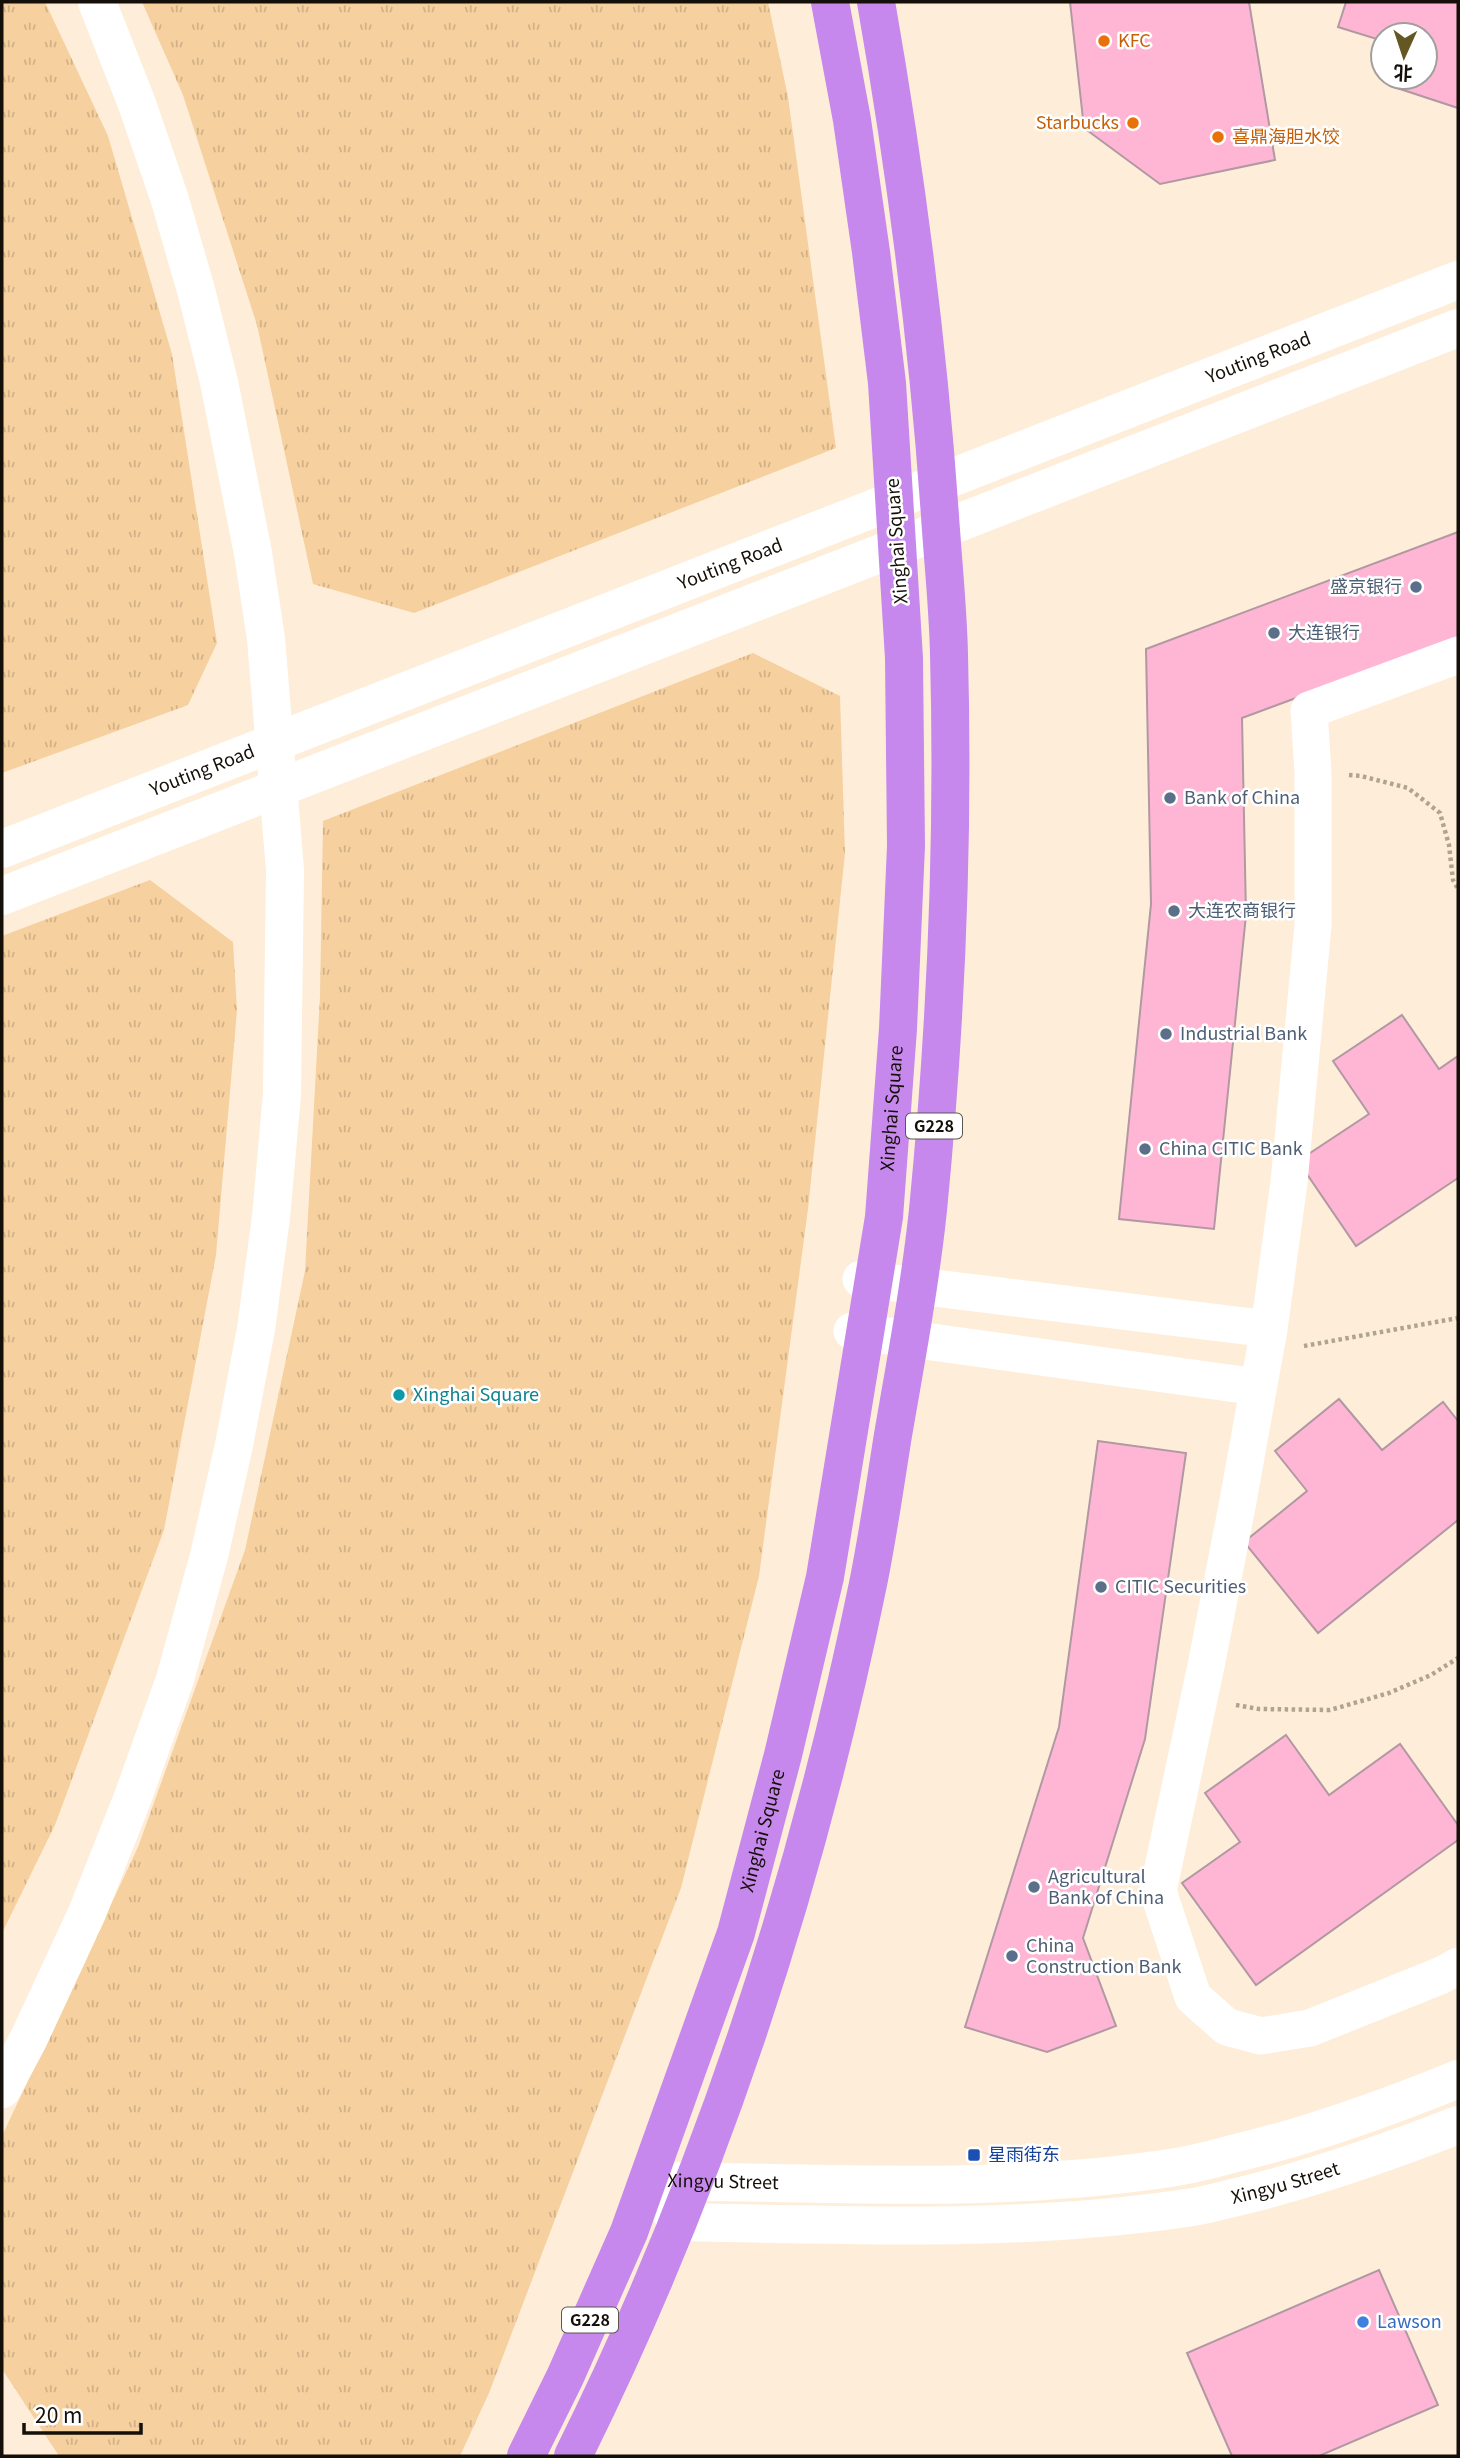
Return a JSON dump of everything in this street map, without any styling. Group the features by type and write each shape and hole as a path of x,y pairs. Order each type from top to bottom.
{"highway":[{"name":"Xinghai Square","path":"526,2456 565,2377 629,2232 736,1933 783,1755 825,1577 867,1280 884,1217 898,1029 906,846 904,658 887,383 852,120 830,2"},
{"name":"G228","path":"573,2456 600,2402 694,2182 719,2119 777,1944 827,1763 869,1582 927,1216 942,1028 951,838 949,649 930,379 896,114 876,2"}],"street":[{"path":"2,2089 29,2038 87,1913 176,1679 232,1457 256,1329 271,1217 282,1094 285,870 266,639 255,565 219,382 169,197 132,92 96,2"},
{"name":"Youting Road","path":"2,849 1458,280"},
{"path":"2,897 1458,328"},
{"path":"1458,655 1309,710 1313,773 1313,925 1289,1182 1264,1356 1198,1699 1157,1891 1192,1997 1227,2027 1261,2036 1310,2028 1458,1966"},
{"path":"867,1280 916,1286 1264,1356"},
{"path":"859,1332 909,1339 1264,1356"},
{"name":"Xingyu Street","path":"648,2181 951,2185 1070,2179 1177,2167 1280,2143 1377,2112 1458,2080"},
{"name":"Xingyu Street","path":"648,2181 678,2222 950,2227 1071,2220 1187,2208 1291,2184 1391,2151 1458,2124"}],"path":[{"path":"1313,773 1362,776 1408,788 1440,813 1449,845 1453,880 1458,889"},
{"path":"1264,1356 1458,1318"},
{"path":"1198,1699 1259,1709 1330,1710 1389,1693 1431,1675 1458,1658"}],"green space":[{"path":"2,2 45,2 108,136 172,354 217,643 188,705 2,773"},
{"path":"142,2 768,2 788,97 836,448 414,613 313,584 257,325 183,95"},
{"path":"753,653 840,696 845,853 808,1209 759,1576 681,1888 489,2393 460,2456 59,2456 2,2369 2,2136 138,1847 245,1550 305,1271 320,996 323,821"},
{"path":"150,880 233,942 237,1010 216,1255 164,1530 55,1825 2,1933 2,936"}],"building":[{"path":"1070,2 1249,2 1275,160 1160,184 1084,128"},
{"path":"1346,2 1458,2 1458,108 1406,91 1439,91 1439,21 1369,21 1369,37 1338,27"},
{"path":"1458,532 1458,638 1242,718 1246,915 1214,1229 1119,1219 1151,904 1146,649"},
{"path":"1402,1015 1439,1069 1458,1056 1458,1178 1356,1246 1298,1161 1369,1114 1333,1061"},
{"path":"1339,1399 1382,1450 1443,1402 1458,1421 1458,1520 1318,1633 1244,1542 1307,1491 1275,1451"},
{"path":"1098,1441 1186,1453 1145,1739 1083,1938 1116,2026 1047,2052 965,2027 1059,1727"},
{"path":"1286,1735 1329,1795 1400,1744 1458,1825 1458,1840 1256,1985 1182,1883 1240,1842 1205,1793"},
{"path":"1379,2270 1438,2405 1319,2456 1232,2456 1187,2353"}],"place":[{"name":"KFC","path":"1104,41"},
{"name":"Starbucks","path":"1133,123"},
{"name":"喜鼎海胆水饺","path":"1218,137"},
{"name":"盛京银行","path":"1416,587"},
{"name":"大连银行","path":"1274,633"},
{"name":"Bank of China","path":"1170,798"},
{"name":"大连农商银行","path":"1174,911"},
{"name":"Industrial Bank","path":"1166,1034"},
{"name":"China CITIC Bank","path":"1145,1149"},
{"name":"Xinghai Square","path":"399,1395"},
{"name":"CITIC Securities","path":"1101,1587"},
{"name":"Agricultural Bank of China","path":"1034,1887"},
{"name":"China Construction Bank","path":"1012,1956"},
{"name":"星雨街东","path":"974,2155"},
{"name":"Lawson","path":"1363,2322"}]}
